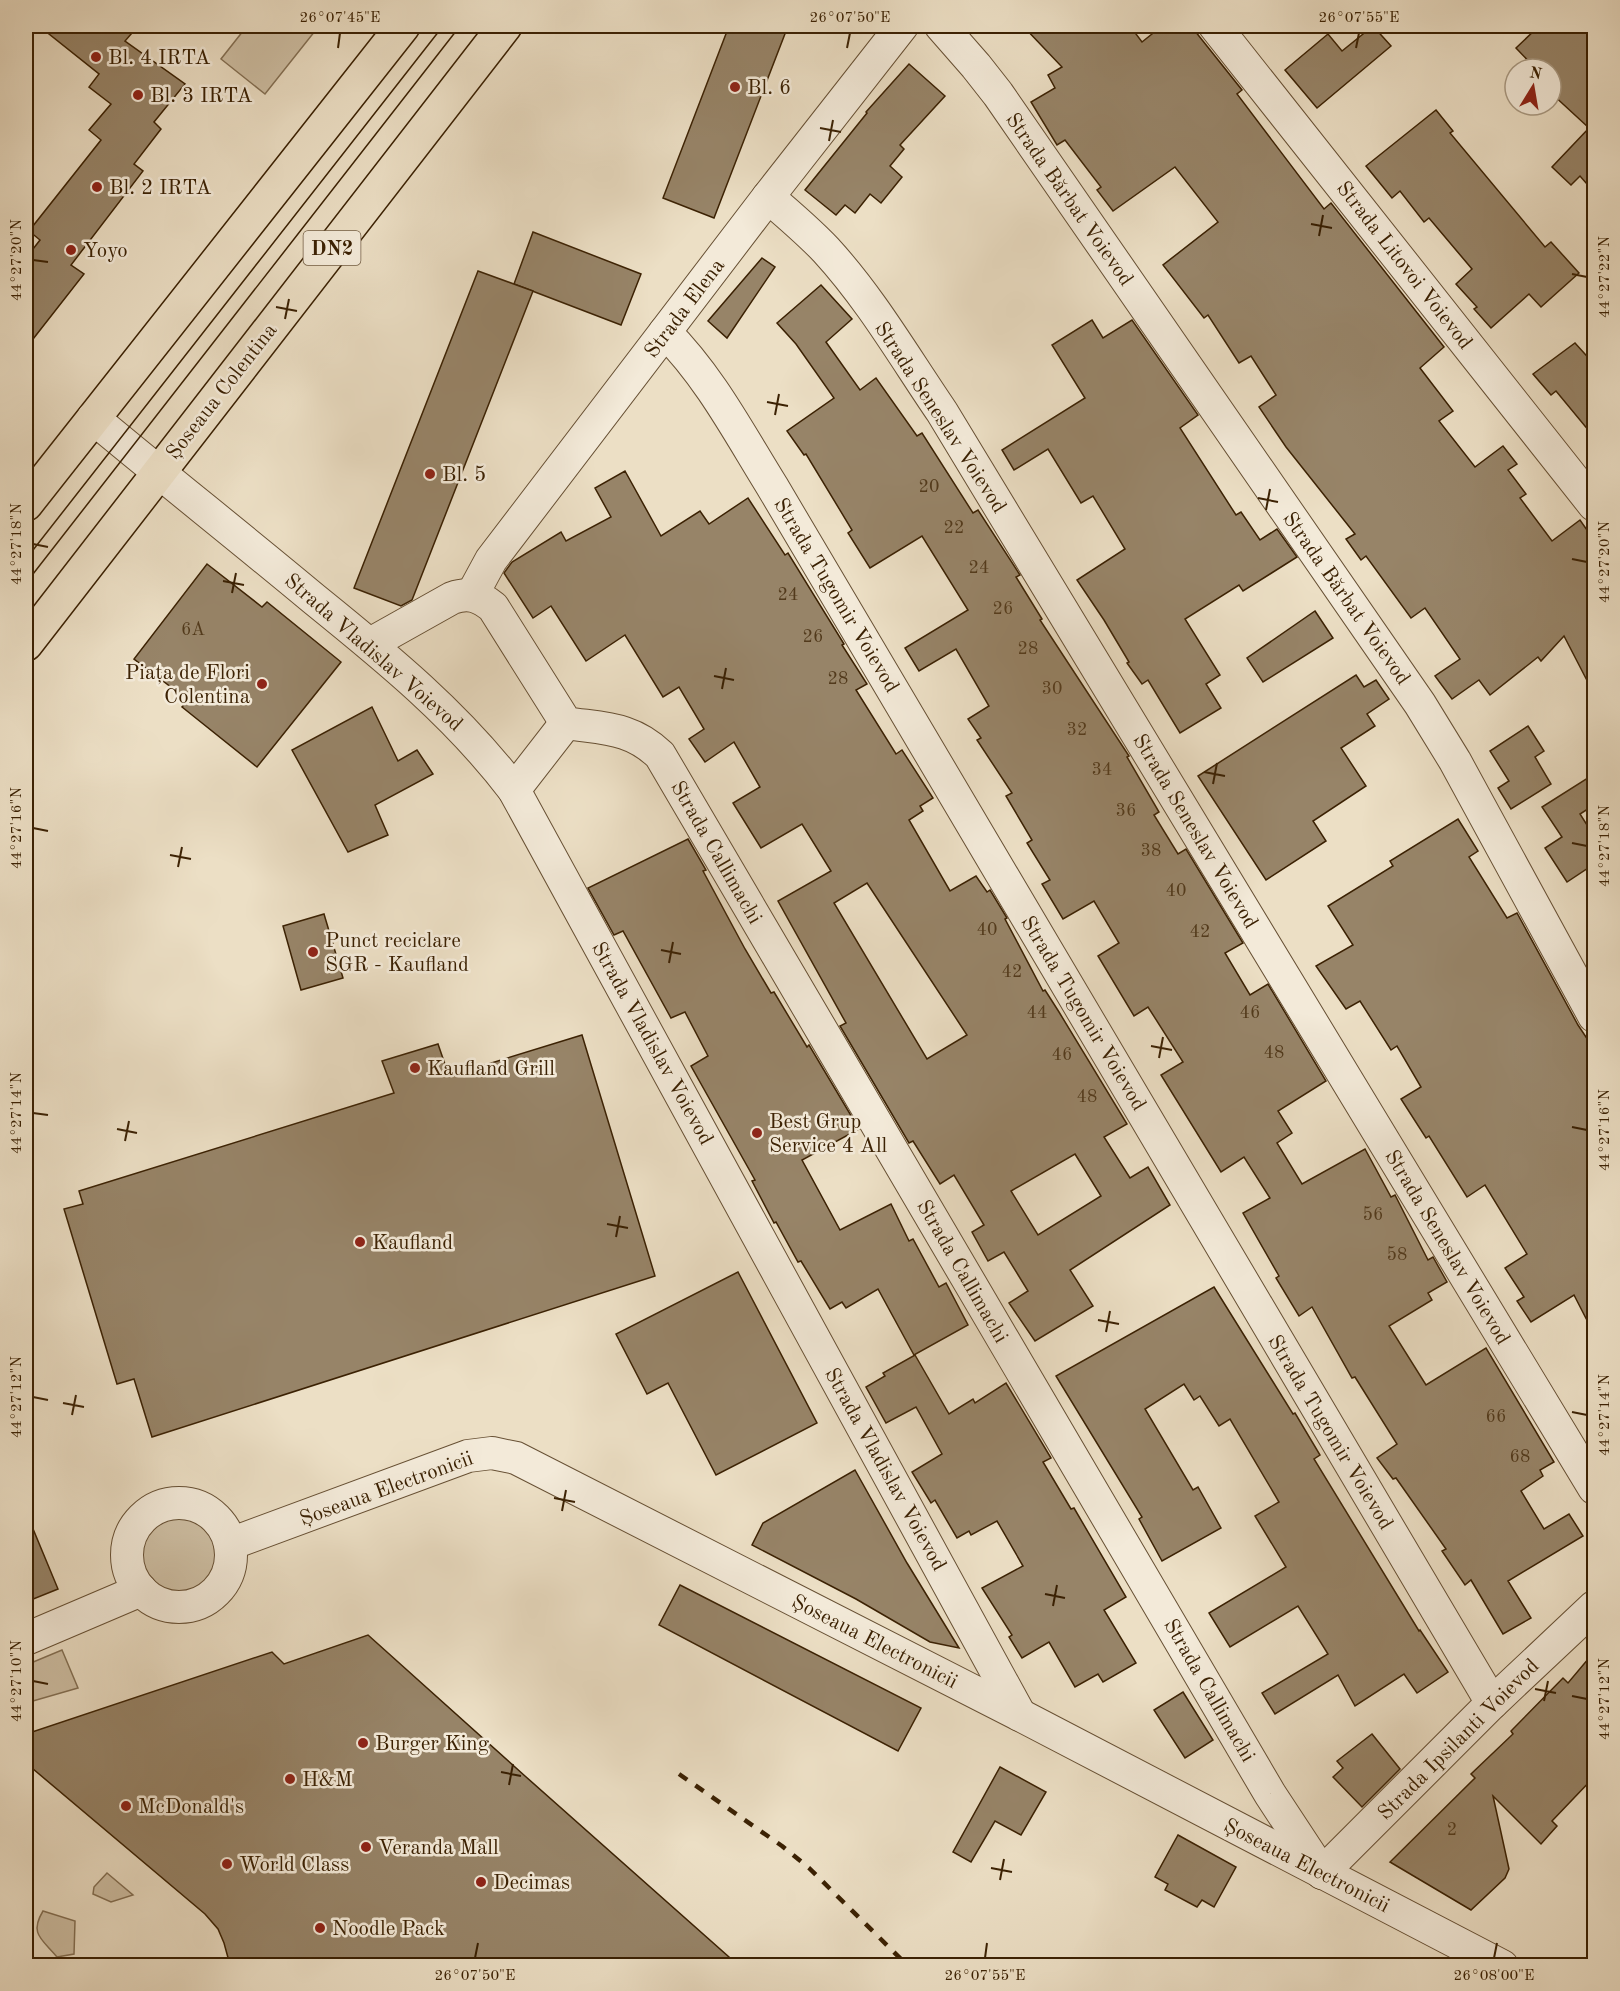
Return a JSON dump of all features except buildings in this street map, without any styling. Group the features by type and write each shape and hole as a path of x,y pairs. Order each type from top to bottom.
{"main road":[{"path":"26,504 403,26"},
{"name":"Șoseaua Colentina","path":"26,644 505,26"}],"street":[{"name":"Strada Elena","path":"472,595 491,560 768,197 902,26"},
{"name":"Strada Bărbat Voievod","path":"941,26 998,94 1420,704 1455,761 1594,1016"},
{"name":"Strada Litovoi Voievod","path":"1215,26 1594,505"},
{"name":"Strada Seneslav Voievod","path":"768,197 806,230 846,274 942,412 1594,1488"},
{"name":"Strada Tugomir Voievod","path":"665,332 685,352 708,383 772,486 1492,1703"},
{"name":"Strada Vladislav Voievod","path":"93,418 370,644 469,735 514,789 1020,1716"},
{"path":"370,644 460,595 481,598 493,607 566,723 514,789"},
{"name":"Strada Callimachi","path":"566,723 633,735 647,743 660,755 1270,1794 1322,1873"},
{"name":"Șoseaua Electronicii","path":"230,1544 468,1456 492,1453 504,1455 525,1463 1502,1965"},
{"path":"174,1503 190,1504 206,1511 219,1522 230,1544 230,1565 225,1579 212,1595 201,1602 186,1606 169,1606 148,1596 141,1590 129,1568 128,1546 133,1531 143,1517 157,1508 174,1503"},
{"path":"26,1639 141,1590"},
{"name":"Strada Ipsilanti Voievod","path":"1322,1873 1492,1703 1594,1607"}],"shaded area":[{"path":"247,26 319,26 265,94 221,59"},
{"path":"179,1504 208,1512 222,1526 230,1555 222,1584 208,1598 179,1606 150,1598 136,1584 128,1555 136,1526 150,1512"},
{"path":"62,1650 78,1688 26,1703 26,1665"},
{"path":"107,1873 133,1895 111,1902 93,1894 94,1887"},
{"path":"43,1911 75,1921 74,1954 57,1957 42,1941 37,1925"}],"tram line":[{"path":"26,559 443,26"},
{"path":"26,583 460,26"}],"railway":[{"path":"679,1774 782,1846 809,1868 908,1966"}],"place":[{"name":"Bl. 4 IRTA","path":"96,57"},
{"name":"Bl. 6","path":"735,87"},
{"name":"Bl. 3 IRTA","path":"138,95"},
{"name":"Bl. 2 IRTA","path":"97,187"},
{"name":"Yoyo","path":"71,250"},
{"name":"Bl. 5","path":"430,474"},
{"name":"Piața de Flori Colentina","path":"262,684"},
{"name":"Punct reciclare SGR - Kaufland","path":"313,952"},
{"name":"Kaufland Grill","path":"415,1068"},
{"name":"Best Grup Service 4 All","path":"757,1133"},
{"name":"Kaufland","path":"360,1242"},
{"name":"Burger King","path":"363,1743"},
{"name":"H&M","path":"290,1779"},
{"name":"McDonald's","path":"126,1806"},
{"name":"Veranda Mall","path":"366,1847"},
{"name":"World Class","path":"227,1864"},
{"name":"Decimas","path":"481,1882"},
{"name":"Noodle Pack","path":"320,1928"}]}
